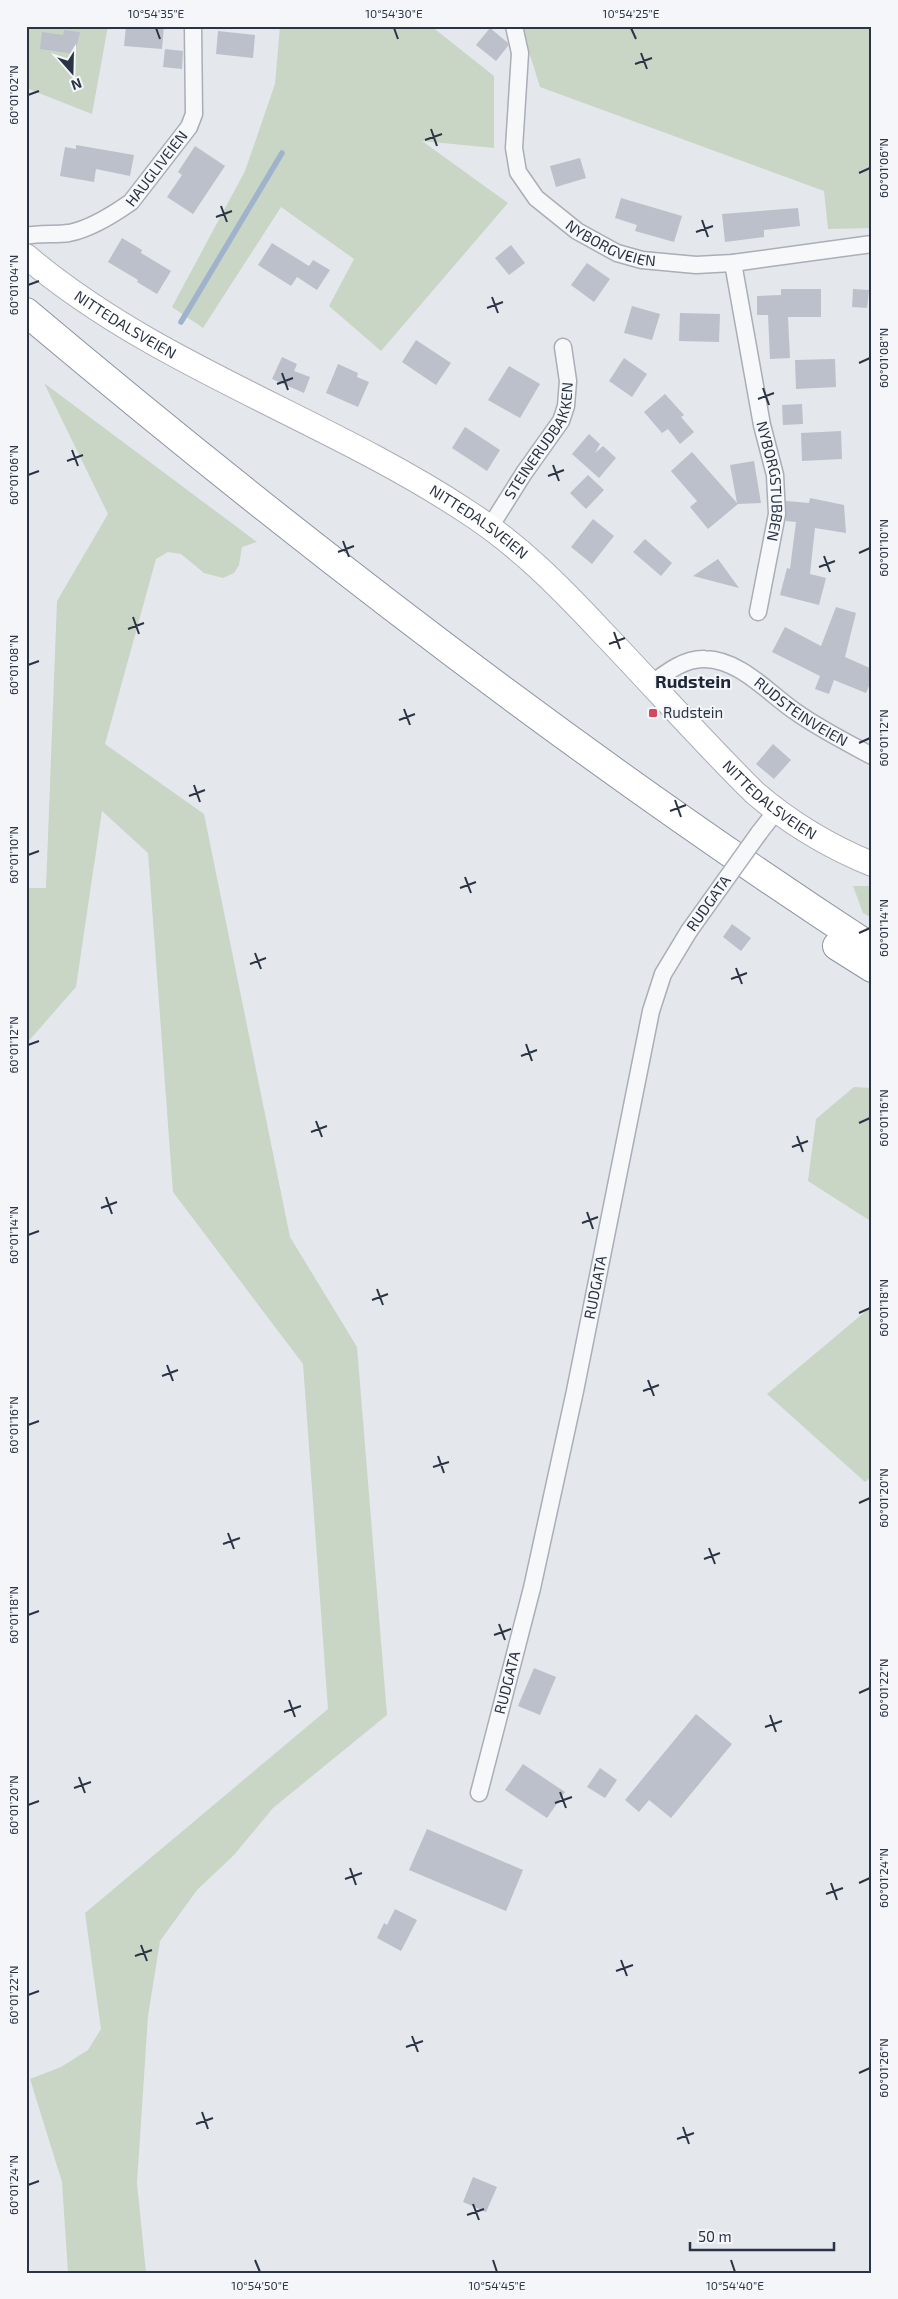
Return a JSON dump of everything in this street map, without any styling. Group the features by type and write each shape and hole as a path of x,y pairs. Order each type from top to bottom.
{"highway":[{"path":"26,312 234,484 464,662 768,878 872,948"},
{"path":"26,334 223,496 453,675 675,835 872,968"}],"main road":[{"name":"NITTEDALSVEIEN","path":"26,256 73,292 117,321 393,467 490,527 545,572 732,771 776,811 817,839 872,864"}],"street":[{"name":"HAUGLIVEIEN","path":"26,236 80,230 131,202 188,127 194,114 193,26"},
{"name":"NYBORGVEIEN","path":"514,26 520,53 514,148 518,172 536,198 577,231 617,253 642,260 696,265 733,263 872,244"},
{"name":"NYBORGSTUBBEN","path":"733,263 762,425 776,475 776,514 758,612"},
{"name":"STEINERUDBAKKEN","path":"490,527 524,473 561,421 566,406 568,381 563,346"},
{"name":"RUDSTEINVEIEN","path":"651,684 670,670 685,663 706,659 727,662 812,723 872,756"},
{"name":"RUDGATA","path":"479,1793 534,1579 575,1391 651,1011 663,974 689,931 776,811"}],"green space":[{"path":"26,26 108,26 92,114 26,88"},
{"path":"280,26 431,26 494,76 494,148 422,141 508,203 381,351 329,306 354,259 281,207 203,328 172,307 245,171 275,84"},
{"path":"521,26 872,26 872,228 828,229 824,191 540,87"},
{"path":"44,383 257,542 242,547 239,565 234,573 223,578 204,573 181,554 168,552 156,559 105,744 204,814 290,1237 357,1347 387,1715 273,1808 234,1855 197,1890 160,1941 148,2016 137,2183 146,2273 68,2273 62,2182 30,2079 61,2067 88,2050 101,2029 85,1913 328,1709 303,1364 173,1192 148,853 102,811 76,987 26,1044 26,888 46,888 57,601 108,514"},
{"path":"853,886 872,886 872,918 863,913"},
{"path":"854,1087 872,1088 872,1222 808,1181 816,1119"},
{"path":"872,1306 872,1476 865,1482 767,1394"}],"building":[{"path":"126,26 164,26 162,49 124,46"},
{"path":"490,28 508,43 508,46 496,61 476,45"},
{"path":"64,30 80,32 75,54 40,49 42,32 63,35"},
{"path":"218,31 255,35 253,58 216,54"},
{"path":"165,49 183,51 182,69 163,67"},
{"path":"76,145 134,155 130,176 96,169 94,182 60,176 65,147 76,149"},
{"path":"195,146 225,166 193,214 167,197 182,175 178,172"},
{"path":"580,158 586,178 556,187 550,166"},
{"path":"621,198 682,216 674,242 635,231 637,225 615,218"},
{"path":"798,208 800,226 764,230 764,237 725,242 722,214"},
{"path":"122,238 142,250 141,253 171,271 157,294 108,262"},
{"path":"272,243 309,266 313,260 330,270 317,290 297,277 291,286 258,265"},
{"path":"511,245 525,263 509,275 495,258"},
{"path":"587,263 610,279 594,302 571,285"},
{"path":"781,289 821,289 821,317 788,317 790,358 770,359 768,315 757,315 757,296 781,295"},
{"path":"853,289 869,290 867,308 852,307"},
{"path":"632,306 660,314 652,340 624,333"},
{"path":"680,313 720,314 719,342 679,341"},
{"path":"416,340 451,363 436,385 402,362"},
{"path":"282,357 297,364 294,371 310,377 304,393 272,379"},
{"path":"624,358 647,374 632,397 609,381"},
{"path":"835,359 836,387 796,389 795,360"},
{"path":"338,364 358,373 357,377 369,382 358,407 326,393"},
{"path":"509,366 540,384 520,418 488,400"},
{"path":"665,394 684,415 681,417 694,432 680,444 668,429 662,433 644,412"},
{"path":"802,404 803,424 783,425 782,405"},
{"path":"465,427 500,450 487,471 452,448"},
{"path":"841,431 842,459 802,461 801,433"},
{"path":"589,434 600,444 595,453 603,446 616,458 599,478 572,454"},
{"path":"692,452 737,503 730,465 754,461 761,503 738,504 708,529 690,507 697,501 671,471"},
{"path":"588,475 604,490 586,509 570,493"},
{"path":"810,498 844,505 846,533 815,528 810,574 826,578 819,605 780,595 787,568 790,569 796,522 786,521 786,501 809,503"},
{"path":"593,519 614,536 592,564 571,547"},
{"path":"645,539 672,563 661,576 633,552"},
{"path":"718,559 739,588 693,576"},
{"path":"836,607 856,613 845,657 872,669 872,679 866,693 834,680 829,694 815,689 820,676 772,652 785,627 821,646"},
{"path":"773,744 791,760 774,779 756,764"},
{"path":"732,924 751,938 741,951 723,937"},
{"path":"534,1668 556,1677 540,1715 518,1706"},
{"path":"696,1714 732,1744 671,1818 649,1800 639,1812 625,1800"},
{"path":"523,1764 565,1792 547,1818 505,1790"},
{"path":"600,1768 617,1780 605,1798 587,1787"},
{"path":"427,1829 523,1870 506,1911 409,1870"},
{"path":"395,1909 417,1920 401,1951 377,1938 384,1923 387,1925"},
{"path":"473,2177 497,2187 486,2212 463,2202"}],"waterway":[{"path":"181,322 282,153"}],"place":[{"name":"Rudstein","path":"653,713"}],"district":[{"name":"Rudstein","path":"693,682"}]}
